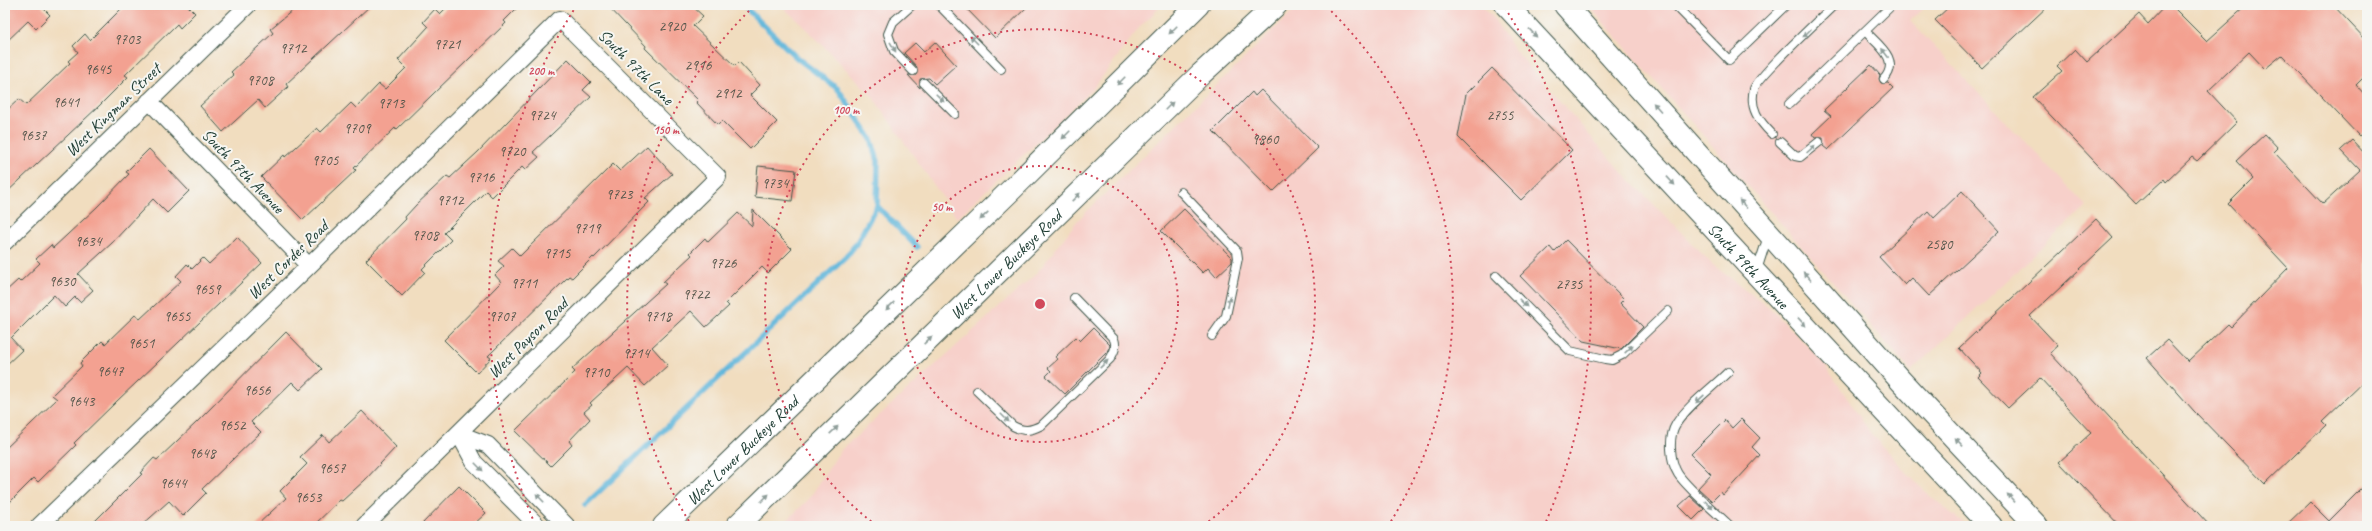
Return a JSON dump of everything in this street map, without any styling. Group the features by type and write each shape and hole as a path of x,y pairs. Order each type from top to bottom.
{"main road":[{"name":"West Lower Buckeye Road","path":"664,526 1012,189 1198,5"},
{"name":"West Lower Buckeye Road","path":"737,526 1201,74 1276,5"},
{"name":"South 99th Avenue","path":"1506,5 1991,526"},
{"name":"South 99th Avenue","path":"1565,5 1901,381 2037,526"},
{"path":"1959,492 1985,471"}],"street":[{"name":"West Kingman Street","path":"5,242 248,5"},
{"name":"South 97th Lane","path":"560,19 718,177"},
{"name":"West Cordes Road","path":"39,526 309,266 560,19"},
{"name":"South 97th Avenue","path":"149,101 309,266"},
{"name":"West Payson Road","path":"364,526 718,177"},
{"path":"459,434 474,462 538,526"},
{"path":"459,434 488,445 567,526"}],"lane":[{"path":"912,5 893,22 888,34 894,51 913,71"},
{"path":"939,5 1001,69"},
{"path":"1675,5 1729,60 1786,5"},
{"path":"1772,134 1760,122 1755,111 1753,103 1756,83 1834,5"},
{"path":"1789,104 1892,5"},
{"path":"1865,32 1886,53 1891,63 1890,72 1884,79"},
{"path":"924,83 955,114"},
{"path":"1780,142 1795,156 1800,157 1819,142"},
{"path":"1181,192 1237,251 1238,258 1226,316 1212,336"},
{"path":"1756,273 1769,234"},
{"path":"1496,276 1570,351 1605,359 1612,360 1622,355 1668,310"},
{"path":"977,391 1013,426 1020,430 1030,431 1042,425 1110,359 1115,351 1116,345 1114,339 1074,298"},
{"path":"1728,372 1682,416 1675,425 1671,441 1672,460 1678,474 1730,526"}],"shaded area":[{"path":"780,5 1162,5 1139,28 1093,89 957,218 872,96 802,24"},
{"path":"1299,5 1481,5 1492,16 1515,50 1621,171 1713,265 1770,308 1823,362 1872,435 1919,486 1967,526 781,526 809,499 840,451 1037,273 1077,221"},
{"path":"1588,5 1926,5 1910,21 2086,206 1911,371"}],"building":[{"path":"5,5 44,5 42,7 50,15 36,29 28,21 5,43"},
{"path":"125,5 187,5 195,13 180,28 177,24 125,75 128,77 99,106 5,194 5,112 19,99 26,105 70,63 68,61 78,52 73,46 85,34 90,40"},
{"path":"299,5 371,5 286,84 288,87 265,108 258,100 223,132 200,106 234,75 231,72 273,33 270,29"},
{"path":"449,5 520,5 504,21 506,23 396,130 395,128 354,168 356,170 303,220 261,177 284,155 285,157 317,128 321,132 351,103 356,108 379,84 385,89 406,68 398,60 428,27 423,22 435,9 440,14"},
{"path":"607,5 691,5 703,16 693,26 735,66 739,62 760,85 750,95 777,122 750,149 722,121 718,125 696,102 698,100 645,48 646,46"},
{"path":"963,5 1029,5 995,38"},
{"path":"1951,5 2049,5 1982,68 1935,20"},
{"path":"2166,5 2171,5 2207,41 2247,5 2333,5 2367,41 2367,74 2356,85 2367,97 2367,129 2359,136 2282,55 2265,69 2249,52 2208,91 2237,122 2197,161 2192,157 2166,182 2164,179 2136,205 2033,97 2062,71 2057,66 2075,49 2087,62 2139,14 2148,24"},
{"path":"935,42 956,65 935,84 929,78 920,79 920,88 908,75 916,75 917,67 904,53 915,43 924,52"},
{"path":"568,59 591,82 583,90 591,97 533,152 539,157 525,170 522,167 492,197 486,191 444,233 451,240 422,269 425,272 402,296 366,260 406,219 405,217 416,205 447,176 450,178 478,152"},
{"path":"1871,65 1880,75 1879,79 1881,83 1888,83 1893,88 1828,150 1823,146 1823,138 1815,138 1812,134 1831,116 1824,110"},
{"path":"1492,68 1572,150 1521,200 1458,137 1466,94"},
{"path":"1261,90 1318,148 1273,192 1213,131 1252,92 1255,96"},
{"path":"2265,134 2278,148 2274,152 2323,204 2360,170 2341,150 2352,140 2367,156 2367,378 2322,421 2326,425 2265,484 2194,411 2147,358 2167,340 2188,362 2228,324 2231,327 2288,268 2228,204 2253,179 2236,161"},
{"path":"647,146 672,174 645,198 649,202 594,258 593,257 572,278 569,276 488,356 491,358 477,373 444,340 501,282 495,275 504,266 498,261 512,248 520,256 613,164 620,171"},
{"path":"149,149 189,191 167,213 153,199 112,243 78,274 93,290 80,302 75,297 65,307 54,295 11,338 22,350 5,366 5,292 18,280 20,282 40,263 36,259 51,245 53,248 97,207 129,174 126,172"},
{"path":"758,166 796,170 792,201 755,197"},
{"path":"1962,191 1999,231 1929,296 1912,278 1905,285 1879,257 1928,211 1934,218"},
{"path":"1184,209 1232,258 1232,262 1216,277 1208,268 1203,273 1161,231"},
{"path":"753,210 792,249 768,273 762,267 726,303 729,306 706,327 691,311 652,347 668,365 645,386 628,368 590,403 592,405 584,412 590,419 569,441 572,445 551,466 515,431 575,372 572,369 666,284 663,282 692,255 690,253 705,238 708,242 738,213 752,226"},
{"path":"2096,219 2113,238 2030,316 2058,346 2050,353 2210,526 2120,526 2059,462 2091,433 2040,378 2008,408 1978,377 1982,373 1959,348"},
{"path":"237,237 262,263 74,443 76,445 38,482 34,478 5,507 5,449 57,399 52,395 82,366 80,363 102,341 105,344 135,315 140,319 181,281 176,276 187,264 192,269 203,258 209,264"},
{"path":"1566,240 1624,299 1620,303 1643,327 1621,349 1583,341 1520,276 1550,247 1554,252"},
{"path":"1093,328 1110,345 1109,350 1065,394 1046,376 1051,371 1048,368 1058,359 1055,357 1076,337 1080,341"},
{"path":"286,332 322,369 300,390 292,382 251,422 261,432 202,489 206,493 183,516 169,501 141,526 90,526 142,474 140,473 154,458 157,460 196,423"},
{"path":"362,411 396,447 365,480 342,501 340,500 313,526 256,526 286,498 280,491 307,464 300,457 323,435 329,442"},
{"path":"1741,419 1760,438 1752,447 1760,455 1723,495 1721,492 1712,501 1698,488 1711,474 1691,454 1725,420 1732,428"},
{"path":"2367,483 2367,526 2285,526 2310,502 2329,521"},
{"path":"459,486 486,513 472,526 420,526"},
{"path":"1690,496 1704,509 1693,520 1679,506"}],"waterway":[{"path":"585,505 846,257 856,244 877,206 878,161 871,139 838,89 797,58 743,5"},
{"path":"877,206 917,247"}]}
